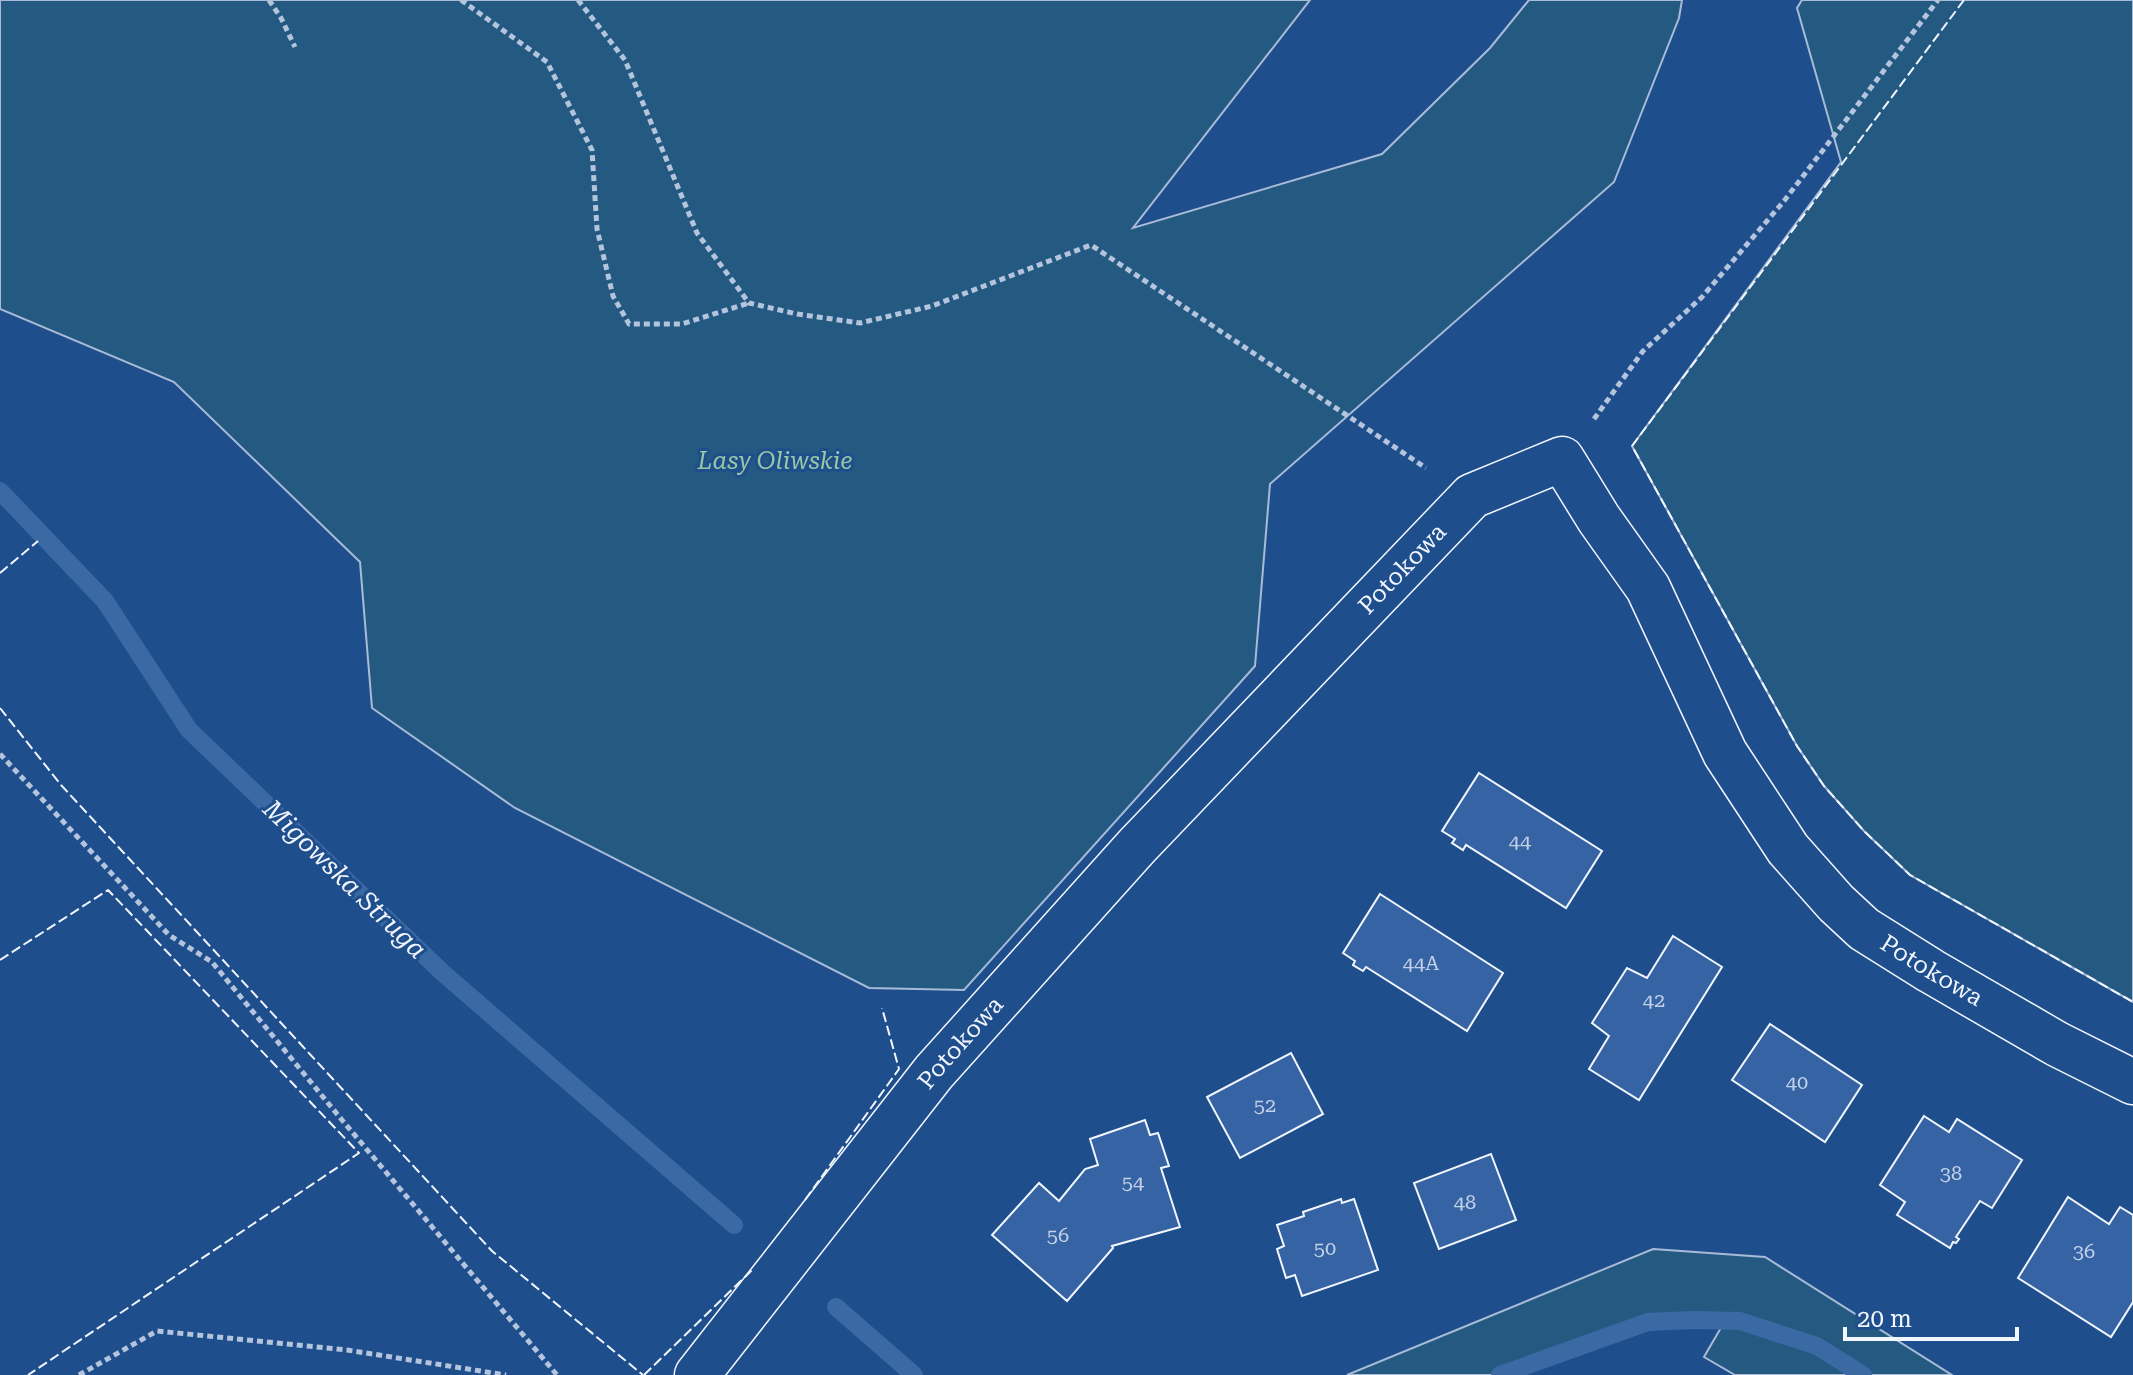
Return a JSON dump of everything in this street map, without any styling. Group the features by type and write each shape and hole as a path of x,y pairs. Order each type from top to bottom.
{"street":[{"name":"Potokowa","path":"697,1375 955,1049 1127,856 1472,496 1562,459 1599,519 1648,588 1725,753 1788,849 1836,903 1864,929 1931,971 2057,1044 2133,1082"}],"path":[{"path":"269,0 295,47"},
{"path":"461,0 547,62 592,150 597,229 613,296 629,324 682,324 749,303 860,323 932,306 1091,245 1396,450 1472,496"},
{"path":"578,0 625,60 697,233 749,303"},
{"path":"1562,459 1643,351 1702,297 1784,201 1938,0"},
{"path":"0,754 169,935 212,962 557,1375"},
{"path":"79,1375 157,1331 347,1350 506,1375"}],"green space":[{"name":"Lasy Oliwskie","path":"0,0 1310,0 1133,228 1382,154 1490,48 1529,0 1682,0 1679,18 1614,182 1270,484 1255,666 964,990 869,988 515,808 372,708 360,562 174,382 0,309"},
{"path":"1802,0 2133,0 2133,1002 1910,875 1864,831 1824,786 1797,746 1632,446 1841,162 1797,8"},
{"path":"1653,1249 1765,1257 1952,1375 1735,1375 1704,1357 1729,1314 1652,1320 1504,1375 1347,1375"}],"building":[{"path":"1479,773 1602,851 1566,908 1466,845 1463,850 1452,843 1455,839 1442,831"},
{"path":"1380,894 1503,973 1467,1031 1366,967 1363,971 1353,965 1355,961 1343,953"},
{"path":"1673,936 1722,967 1639,1100 1589,1069 1609,1036 1592,1023 1627,968 1647,978"},
{"path":"1770,1024 1862,1085 1825,1142 1732,1080"},
{"path":"1291,1053 1323,1114 1240,1158 1207,1097"},
{"path":"1924,1116 1949,1132 1957,1119 2022,1160 1992,1208 1980,1201 1956,1237 1959,1239 1950,1248 1897,1215 1905,1202 1880,1185"},
{"path":"1145,1120 1150,1135 1158,1133 1169,1166 1161,1168 1180,1227 1112,1246 1067,1301 992,1235 1039,1183 1059,1201 1085,1169 1098,1165 1090,1139"},
{"path":"1491,1154 1516,1220 1439,1249 1414,1183"},
{"path":"2068,1197 2109,1224 2120,1207 2133,1215 2133,1302 2111,1337 2018,1278"},
{"path":"1341,1199 1342,1203 1354,1199 1378,1270 1302,1296 1295,1275 1286,1278 1277,1249 1284,1246 1277,1225"}],"waterway":[{"name":"Migowska Struga","path":"0,491 105,601 189,730 443,973 734,1225"},
{"name":"Migowska Struga","path":"836,1307 914,1375"},
{"name":"Migowska Struga","path":"1500,1375 1648,1322 1693,1320 1740,1321 1817,1346 1863,1375"}],"fence":[{"path":"1964,0 1632,446 1797,746 1824,786 1864,831 1910,875 2133,1002"},
{"path":"0,573 38,541"},
{"path":"0,708 61,785 492,1251 643,1375"},
{"path":"0,960 108,890 359,1153 28,1375"},
{"path":"805,1200 899,1069 882,1008"},
{"path":"644,1375 752,1270"}]}
